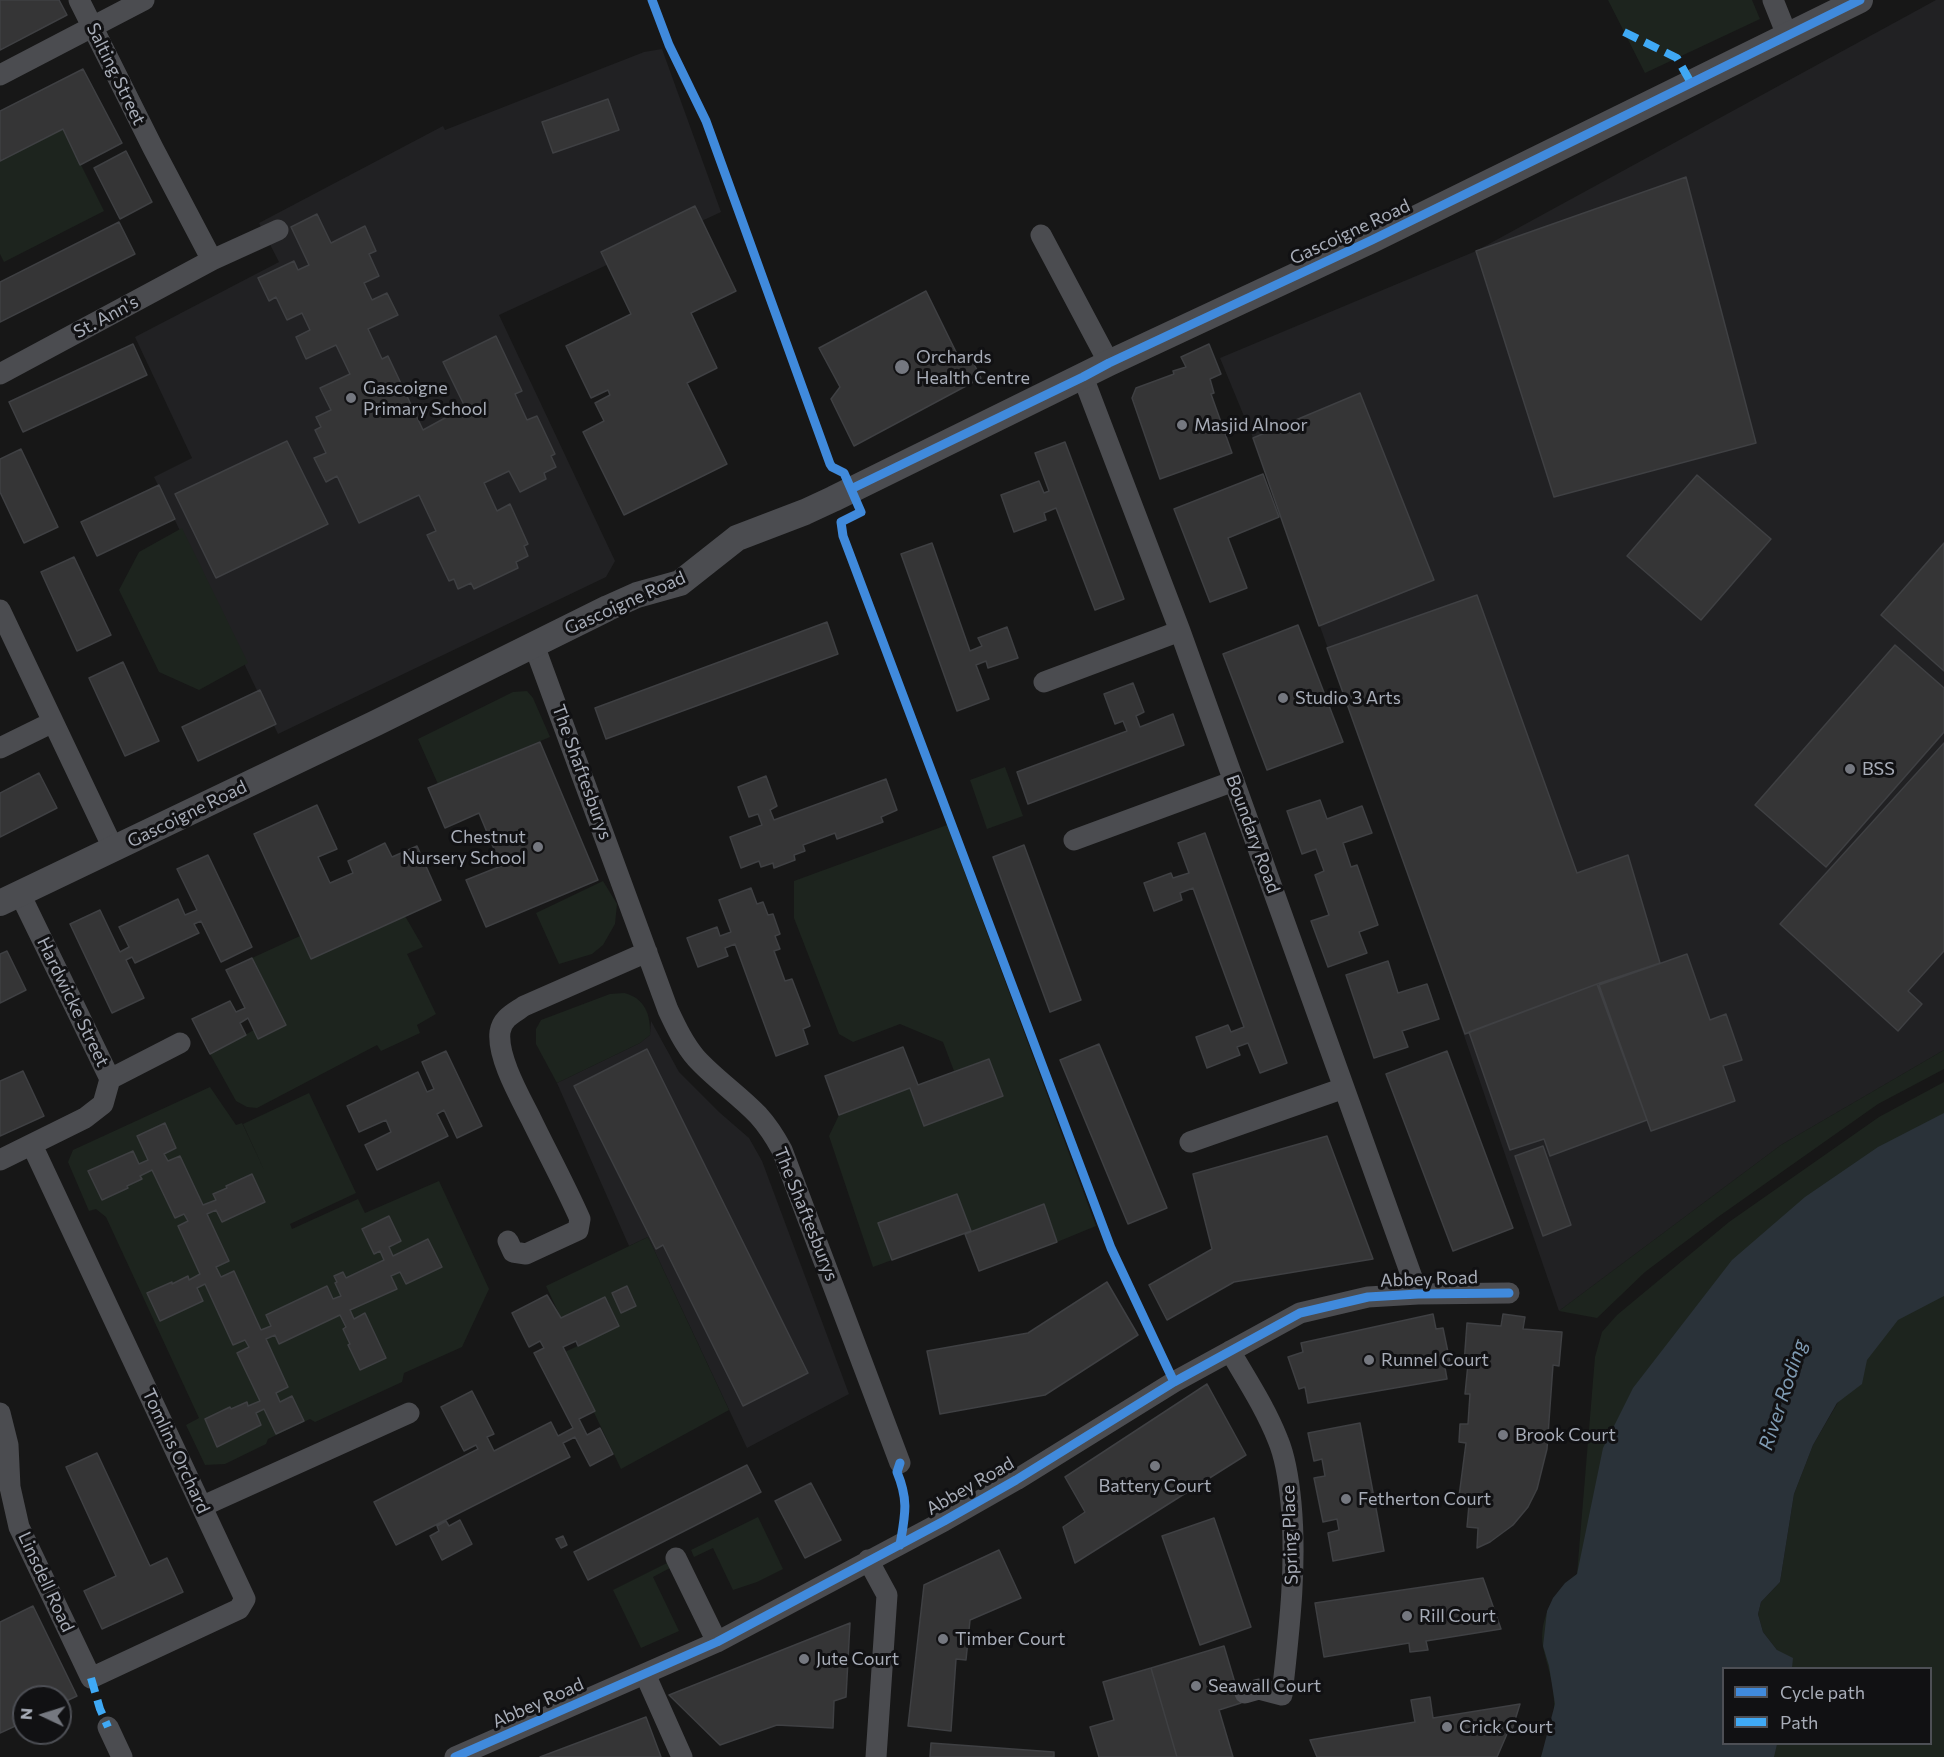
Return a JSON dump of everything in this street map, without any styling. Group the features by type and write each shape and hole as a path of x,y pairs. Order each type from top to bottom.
{"street":[{"name":"Salting Street","path":"79,0 212,260"},
{"path":"0,75 144,0"},
{"path":"1773,0 1787,35"},
{"name":"Gascoigne Road","path":"10,899 628,599 680,583 737,537 824,503 1109,363 1372,240 1860,0"},
{"name":"St. Ann's","path":"0,374 212,260 278,230"},
{"path":"1041,235 1109,363"},
{"name":"Boundary Road","path":"1083,377 1180,631 1418,1294"},
{"path":"0,610 114,850"},
{"path":"1044,681 1180,631"},
{"name":"The Shaftesburys","path":"534,645 668,1010 682,1039 696,1058 757,1114 772,1131 782,1150 900,1463"},
{"path":"0,748 53,722"},
{"path":"1074,840 1234,781"},
{"name":"Hardwicke Street","path":"0,1160 85,1118 103,1104 110,1079 10,899"},
{"path":"508,1241 513,1252 526,1254 578,1230 580,1219 510,1076 502,1049 500,1031 507,1016 524,1006 647,952"},
{"path":"110,1079 180,1043"},
{"path":"1190,1142 1344,1088"},
{"name":"Tomlins Orchard","path":"32,1145 245,1599 239,1609 91,1678"},
{"name":"Abbey Road","path":"455,1757 717,1642 900,1545 1016,1480 1174,1382 1300,1313 1368,1297 1509,1293"},
{"name":"Spring Place","path":"1230,1351 1279,1441 1289,1480 1294,1532 1292,1608 1282,1695 1259,1689 1245,1693"},
{"name":"Linsdell Road","path":"0,1413 8,1445 10,1487 19,1527 91,1678"},
{"path":"202,1506 409,1413"},
{"path":"676,1558 717,1642"},
{"path":"868,1560 887,1595 876,1757"},
{"path":"645,1674 682,1757"},
{"path":"108,1727 122,1757"}],"shaded area":[{"path":"1608,0 1752,0 1760,19 1645,73"},
{"path":"1936,0 1944,0 1944,1050 1781,1145 1559,1311 1417,899 1253,438 1220,358 1476,251"},
{"name":"Gascoigne Primary School","path":"662,49 721,212 499,315 615,561 606,577 278,734 154,477 192,458 135,337 279,262 259,223 443,126 445,130 644,52"},
{"path":"63,129 104,211 4,262 0,254 0,161"},
{"path":"182,528 248,663 199,690 159,672 119,590 139,552"},
{"path":"527,691 533,698 550,737 438,784 418,739 513,692"},
{"path":"1005,767 1023,816 987,829 970,780"},
{"path":"947,825 1096,1226 1057,1242 1044,1204 873,1267 829,1136 839,1115 910,1088 924,1126 1003,1096 989,1059 954,1071 943,1042 900,1024 853,1042 839,1034 794,918 794,881"},
{"path":"603,881 617,904 615,924 603,945 592,954 559,964 536,913"},
{"path":"405,916 423,947 407,954 436,1014 417,1025 420,1033 381,1051 377,1045 257,1108 247,1107 236,1101 210,1054 254,1030 259,1039 286,1025 252,958 300,936 311,959"},
{"path":"624,993 642,1003 648,1014 650,1035 640,1043 557,1083 536,1044 536,1029 541,1020 610,994"},
{"path":"651,1021 679,1072 749,1138 762,1161 849,1394 747,1448 648,1237 629,1246 557,1083 640,1043 650,1035"},
{"path":"1944,1050 1944,1069 1878,1104 1718,1217 1645,1272 1597,1318 1559,1311 1781,1145"},
{"path":"1944,1082 1944,1136 1670,1757 1541,1757 1554,1709 1553,1688 1543,1647 1543,1626 1555,1597 1577,1574 1595,1357 1602,1332 1617,1315 1729,1222 1879,1117"},
{"path":"210,1087 236,1125 242,1123 265,1172 243,1124 309,1093 356,1193 290,1224 292,1229 358,1199 365,1213 439,1181 489,1289 462,1347 404,1373 402,1382 315,1422 310,1419 268,1439 266,1444 225,1464 205,1465 186,1425 199,1418 106,1217 96,1209 89,1211 68,1162 73,1150"},
{"path":"1944,1221 1944,1757 1739,1757 1744,1745 1932,1745 1932,1667 1771,1667 1777,1650 1763,1632 1758,1614 1761,1602 1780,1582 1794,1494 1813,1445"},
{"path":"648,1237 729,1410 621,1469 565,1352 619,1326 605,1297 561,1318 546,1286"},
{"path":"758,1517 783,1569 757,1582 733,1590 713,1548 694,1557 691,1550"},
{"path":"667,1563 670,1568 653,1577 679,1631 641,1648 613,1590"}],"water":[{"name":"River Roding","path":"1944,1113 1944,1296 1898,1320 1867,1360 1862,1384 1837,1403 1813,1445 1794,1494 1780,1582 1761,1602 1758,1614 1763,1632 1777,1650 1793,1658 1792,1667 1722,1667 1722,1745 1777,1745 1774,1757 1541,1757 1555,1704 1549,1666 1543,1646 1547,1611 1553,1598 1565,1583 1577,1574 1603,1448 1633,1388 1732,1260 1805,1197 1878,1147"}],"building":[{"path":"0,0 59,0 67,15 0,50"},
{"path":"83,69 122,143 80,165 63,129 0,161 0,111"},
{"path":"608,99 619,130 553,153 542,122"},
{"path":"126,151 152,202 120,219 94,168"},
{"path":"1686,177 1756,443 1554,497 1476,251"},
{"path":"695,206 736,291 691,313 717,368 687,383 727,464 624,515 583,432 604,421 595,403 610,395 608,390 591,398 566,346 631,314 601,252"},
{"path":"317,214 331,243 365,226 376,251 369,254 379,276 364,283 372,300 387,293 398,315 368,329 382,359 388,356 423,430 465,407 443,362 496,336 522,391 515,394 527,420 537,416 555,454 551,456 556,467 544,473 546,479 520,492 509,471 484,483 497,511 510,504 528,544 524,546 528,556 516,562 518,568 474,589 471,583 458,589 454,579 449,581 427,535 436,531 419,495 359,523 337,476 326,482 314,458 326,453 315,430 321,427 316,417 331,410 320,388 350,374 336,345 306,359 296,337 310,330 302,313 287,320 276,297 269,301 258,278 294,261 298,270 309,265 291,227"},
{"path":"119,222 135,254 0,322 0,282"},
{"name":"Orchards Health Centre","path":"926,291 958,356 970,356 981,378 854,446 831,399 840,387 819,348"},
{"path":"133,344 147,375 23,432 9,402"},
{"name":"Masjid Alnoor","path":"1209,344 1221,374 1210,379 1214,393 1211,394 1232,453 1160,479 1132,398 1136,388 1174,374 1173,371 1186,367 1181,357"},
{"path":"1360,393 1434,580 1319,626 1253,438"},
{"path":"287,441 328,524 216,578 175,494"},
{"path":"1065,442 1124,599 1095,610 1056,508 1044,513 1046,520 1014,532 1001,495 1039,481 1044,493 1049,491 1035,453"},
{"path":"21,449 58,527 24,543 0,492 0,459"},
{"path":"1263,474 1279,517 1228,538 1247,588 1210,602 1174,509"},
{"path":"1697,475 1771,539 1701,620 1627,556"},
{"path":"159,485 175,519 97,556 81,522"},
{"path":"932,543 970,651 982,646 978,638 1007,627 1018,658 988,668 986,661 976,665 989,699 957,711 901,554"},
{"path":"1944,543 1944,671 1881,615"},
{"path":"74,557 111,635 77,651 41,572"},
{"path":"1477,595 1577,873 1628,855 1660,963 1597,984 1465,1034 1327,648"},
{"path":"827,622 838,654 606,739 595,708"},
{"name":"Studio 3 Arts","path":"1298,625 1343,742 1267,770 1223,654"},
{"name":"BSS","path":"1895,645 1944,688 1944,732 1826,867 1755,805"},
{"path":"123,662 159,741 125,756 89,678"},
{"path":"1133,683 1144,712 1136,716 1140,727 1173,714 1184,745 1028,804 1017,772 1127,731 1123,721 1115,724 1104,694"},
{"path":"260,690 276,724 198,761 182,727"},
{"name":"Chestnut Nursery School","path":"540,742 598,880 486,927 466,880 501,866 479,813 445,828 428,788"},
{"path":"1944,743 1944,951 1908,991 1922,1004 1898,1031 1780,924"},
{"path":"39,773 57,808 0,837 0,793"},
{"path":"766,776 777,806 770,810 774,820 886,779 897,810 881,817 883,822 837,839 835,833 803,845 805,851 794,855 795,860 774,868 773,863 761,867 759,861 741,868 730,837 762,825 758,814 749,817 738,787"},
{"path":"1320,800 1327,819 1362,806 1372,833 1343,843 1351,867 1357,865 1378,925 1359,932 1367,953 1328,967 1311,921 1329,915 1315,875 1324,871 1316,849 1302,854 1287,811"},
{"path":"317,805 337,849 318,857 330,883 353,873 348,861 385,843 392,857 417,846 441,900 311,959 254,834"},
{"path":"1205,833 1287,1063 1260,1073 1248,1043 1237,1047 1240,1055 1207,1068 1196,1037 1228,1025 1231,1032 1244,1027 1193,888 1180,893 1182,900 1154,911 1144,883 1171,873 1173,878 1189,873 1178,843"},
{"path":"1024,845 1081,1000 1050,1012 993,857"},
{"path":"208,855 252,947 221,962 201,921 194,924 199,933 135,963 132,957 126,960 144,998 112,1013 70,924 100,910 120,952 129,947 119,927 178,899 185,915 197,910 177,869"},
{"path":"751,888 757,904 763,902 768,915 773,914 780,934 775,936 780,949 774,951 785,981 792,979 810,1026 803,1029 808,1044 776,1056 735,944 725,948 728,956 698,967 687,938 717,927 720,936 731,932 719,900"},
{"path":"7,951 26,990 0,1003 0,954"},
{"path":"1687,954 1710,1020 1726,1014 1742,1060 1723,1066 1735,1101 1651,1131 1599,985"},
{"path":"252,958 286,1025 258,1039 248,1018 240,1023 246,1035 210,1054 192,1019 230,1001 236,1012 245,1008 226,970"},
{"path":"1388,961 1398,993 1427,984 1439,1019 1402,1031 1408,1047 1374,1058 1346,975"},
{"path":"1597,984 1647,1120 1550,1156 1544,1139 1510,1150 1469,1032"},
{"path":"1099,1044 1167,1208 1128,1224 1060,1060"},
{"path":"903,1047 918,1085 989,1059 1003,1096 924,1126 910,1088 839,1115 825,1076"},
{"path":"647,1049 808,1373 743,1406 663,1245 656,1249 574,1086"},
{"path":"446,1051 482,1126 457,1138 444,1110 437,1114 448,1136 377,1170 365,1145 391,1132 386,1120 359,1132 347,1106 418,1072 427,1092 434,1089 422,1062"},
{"path":"1447,1051 1513,1228 1453,1251 1386,1074"},
{"path":"23,1071 44,1116 0,1136 0,1081"},
{"path":"165,1123 176,1148 164,1154 168,1161 180,1156 203,1205 216,1200 213,1194 252,1174 265,1202 222,1222 216,1210 207,1214 229,1261 216,1267 221,1277 234,1271 261,1330 271,1326 266,1315 327,1286 333,1299 341,1296 334,1276 343,1272 346,1278 384,1260 380,1251 374,1254 362,1229 389,1216 401,1241 389,1247 393,1256 428,1239 442,1267 406,1284 400,1272 391,1276 397,1289 350,1310 354,1319 365,1313 386,1358 360,1370 348,1345 350,1344 343,1329 346,1327 340,1315 279,1344 275,1335 266,1339 288,1387 276,1393 280,1402 292,1396 304,1421 276,1434 264,1409 256,1413 261,1425 217,1447 205,1419 230,1407 231,1409 247,1402 248,1406 260,1401 237,1353 249,1347 245,1340 233,1345 205,1284 197,1288 203,1301 160,1321 147,1293 188,1276 189,1280 200,1274 178,1226 188,1221 184,1214 175,1218 152,1170 140,1176 142,1179 127,1186 128,1188 102,1200 88,1171 133,1151 139,1164 148,1160 137,1136"},
{"path":"1327,1136 1373,1259 1234,1282 1167,1320 1149,1285 1212,1249 1193,1174"},
{"path":"1543,1146 1571,1225 1543,1236 1515,1156"},
{"path":"957,1194 971,1231 892,1260 878,1223"},
{"path":"1044,1204 1057,1242 979,1271 965,1234"},
{"path":"1107,1282 1138,1335 1045,1395 940,1414 927,1351 1028,1333"},
{"path":"627,1286 636,1306 621,1313 612,1293"},
{"path":"547,1295 561,1318 605,1297 619,1326 578,1346 576,1341 563,1347 595,1411 579,1419 587,1435 600,1428 613,1454 590,1466 575,1437 563,1443 570,1457 396,1545 374,1502 478,1449 476,1445 464,1451 441,1407 472,1391 494,1434 487,1437 494,1451 551,1422 558,1436 573,1428 534,1353 544,1348 540,1341 529,1347 512,1313"},
{"name":"Runnel Court","path":"1433,1314 1436,1329 1443,1328 1450,1362 1444,1362 1447,1379 1308,1403 1305,1387 1299,1389 1288,1357 1303,1352 1301,1343"},
{"name":"Brook Court","path":"1503,1314 1525,1317 1523,1329 1562,1332 1559,1366 1553,1365 1547,1449 1537,1489 1528,1507 1513,1525 1490,1542 1477,1548 1478,1528 1467,1527 1469,1505 1458,1504 1466,1443 1459,1442 1460,1424 1468,1424 1470,1394 1465,1394 1468,1364 1464,1364 1467,1323 1501,1326"},
{"name":"Battery Court","path":"1207,1384 1246,1455 1075,1563 1063,1527 1085,1512 1065,1477"},
{"name":"Fetherton Court","path":"1360,1423 1384,1551 1333,1561 1328,1533 1339,1530 1337,1519 1323,1522 1314,1478 1325,1476 1322,1459 1314,1461 1308,1433"},
{"path":"97,1453 150,1566 167,1558 183,1592 102,1629 84,1591 116,1576 66,1467"},
{"path":"747,1465 761,1492 588,1580 574,1552"},
{"path":"811,1483 841,1540 805,1558 775,1501"},
{"path":"1214,1518 1251,1627 1200,1645 1162,1536"},
{"path":"460,1520 472,1544 442,1560 430,1536 439,1531 437,1526 446,1521 449,1526"},
{"path":"563,1536 567,1545 561,1548 556,1539"},
{"name":"Timber Court","path":"999,1550 1021,1598 970,1620 966,1660 956,1659 951,1731 908,1726 924,1585"},
{"name":"Rill Court","path":"1483,1578 1501,1629 1426,1641 1428,1650 1410,1652 1409,1643 1324,1657 1315,1603"},
{"path":"33,1606 72,1685 12,1685 12,1728 0,1733 0,1622"},
{"name":"Jute Court","path":"850,1623 846,1697 834,1701 833,1728 777,1725 720,1745 669,1695"},
{"name":"Seawall Court","path":"1224,1646 1241,1703 1219,1710 1233,1757 1177,1757 1151,1668"},
{"path":"1151,1668 1177,1757 1099,1757 1090,1727 1114,1720 1103,1682"},
{"path":"72,1686 77,1696 72,1698"},
{"name":"Crick Court","path":"1430,1697 1433,1718 1520,1704 1511,1733 1507,1734 1497,1757 1317,1757 1310,1740 1415,1722 1411,1700"},
{"path":"646,1717 661,1757 540,1757"},
{"path":"931,1743 1054,1752 1054,1757 930,1757"}],"marked path":[{"path":"1624,32 1677,58 1691,83"},
{"path":"91,1678 108,1727"}],"cycle path":[{"path":"652,0 669,45 706,121 830,464 844,473 861,512 841,522 843,536 1111,1248 1174,1382"},
{"path":"851,489 1109,363 1372,240 1860,0"},
{"path":"455,1757 717,1642 944,1521 1016,1480 1174,1382 1300,1313 1368,1297 1509,1293"},
{"path":"900,1463 897,1472 905,1508 900,1545"}],"place":[{"name":"Orchards Health Centre","path":"902,367"},
{"name":"Gascoigne Primary School","path":"351,398"},
{"name":"Masjid Alnoor","path":"1182,425"},
{"name":"Studio 3 Arts","path":"1283,698"},
{"name":"BSS","path":"1850,769"},
{"name":"Chestnut Nursery School","path":"538,847"},
{"name":"Runnel Court","path":"1369,1360"},
{"name":"Brook Court","path":"1503,1435"},
{"name":"Battery Court","path":"1155,1466"},
{"name":"Fetherton Court","path":"1346,1499"},
{"name":"Rill Court","path":"1407,1616"},
{"name":"Timber Court","path":"943,1639"},
{"name":"Jute Court","path":"804,1659"},
{"name":"Seawall Court","path":"1196,1686"},
{"name":"Crick Court","path":"1447,1727"}]}
